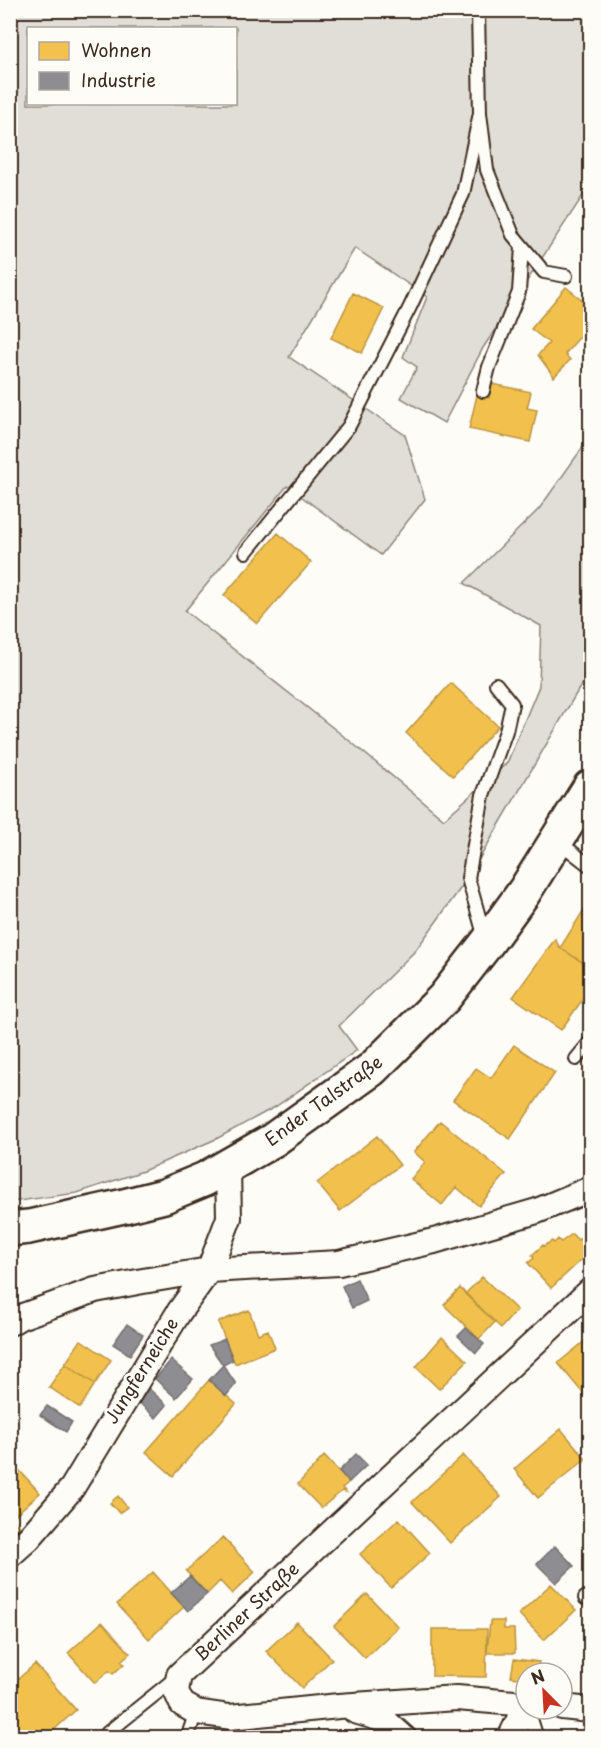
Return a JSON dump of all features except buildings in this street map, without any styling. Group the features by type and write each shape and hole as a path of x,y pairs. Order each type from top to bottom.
{"main road":[{"name":"Ender Talstraße","path":"10,1229 29,1227 164,1196 228,1168 273,1140 372,1069 444,998 487,943 524,891 591,787"}],"street":[{"name":"Jungferneiche","path":"10,1555 29,1538 72,1488 179,1312 209,1270 229,1218 228,1168"},
{"path":"10,1323 20,1317 95,1290 209,1270 339,1263 434,1242 537,1211 591,1189"},
{"name":"Berliner Straße","path":"196,1712 182,1704 176,1691 179,1675 591,1291"},
{"path":"196,1712 230,1717 339,1706 457,1698 514,1705"},
{"path":"339,1706 384,1720 404,1737"},
{"path":"574,1708 591,1710"},
{"path":"510,1737 519,1721"}],"lane":[{"path":"478,10 480,113 487,170 513,235 544,272 566,276"},
{"path":"246,552 349,426 410,307 463,194 480,113"},
{"path":"483,391 489,367 519,292 522,247"},
{"path":"487,943 468,878 483,795 506,731 512,704 496,684"},
{"path":"557,840 591,866"},
{"path":"576,1059 591,1042"},
{"path":"100,1737 179,1675"},
{"path":"188,1737 196,1712"},
{"path":"532,1721 537,1737"}],"shaded area":[{"path":"10,11 590,11 590,189 586,191 483,348 444,423 401,398 417,367 403,357 427,297 355,248 289,357 405,435 425,499 381,555 287,486 185,611 351,742 444,819 507,763 539,686 541,626 464,583 539,509 590,437 590,670 468,878 415,951 339,1026 357,1050 275,1107 216,1139 143,1171 77,1193 11,1202"}]}
